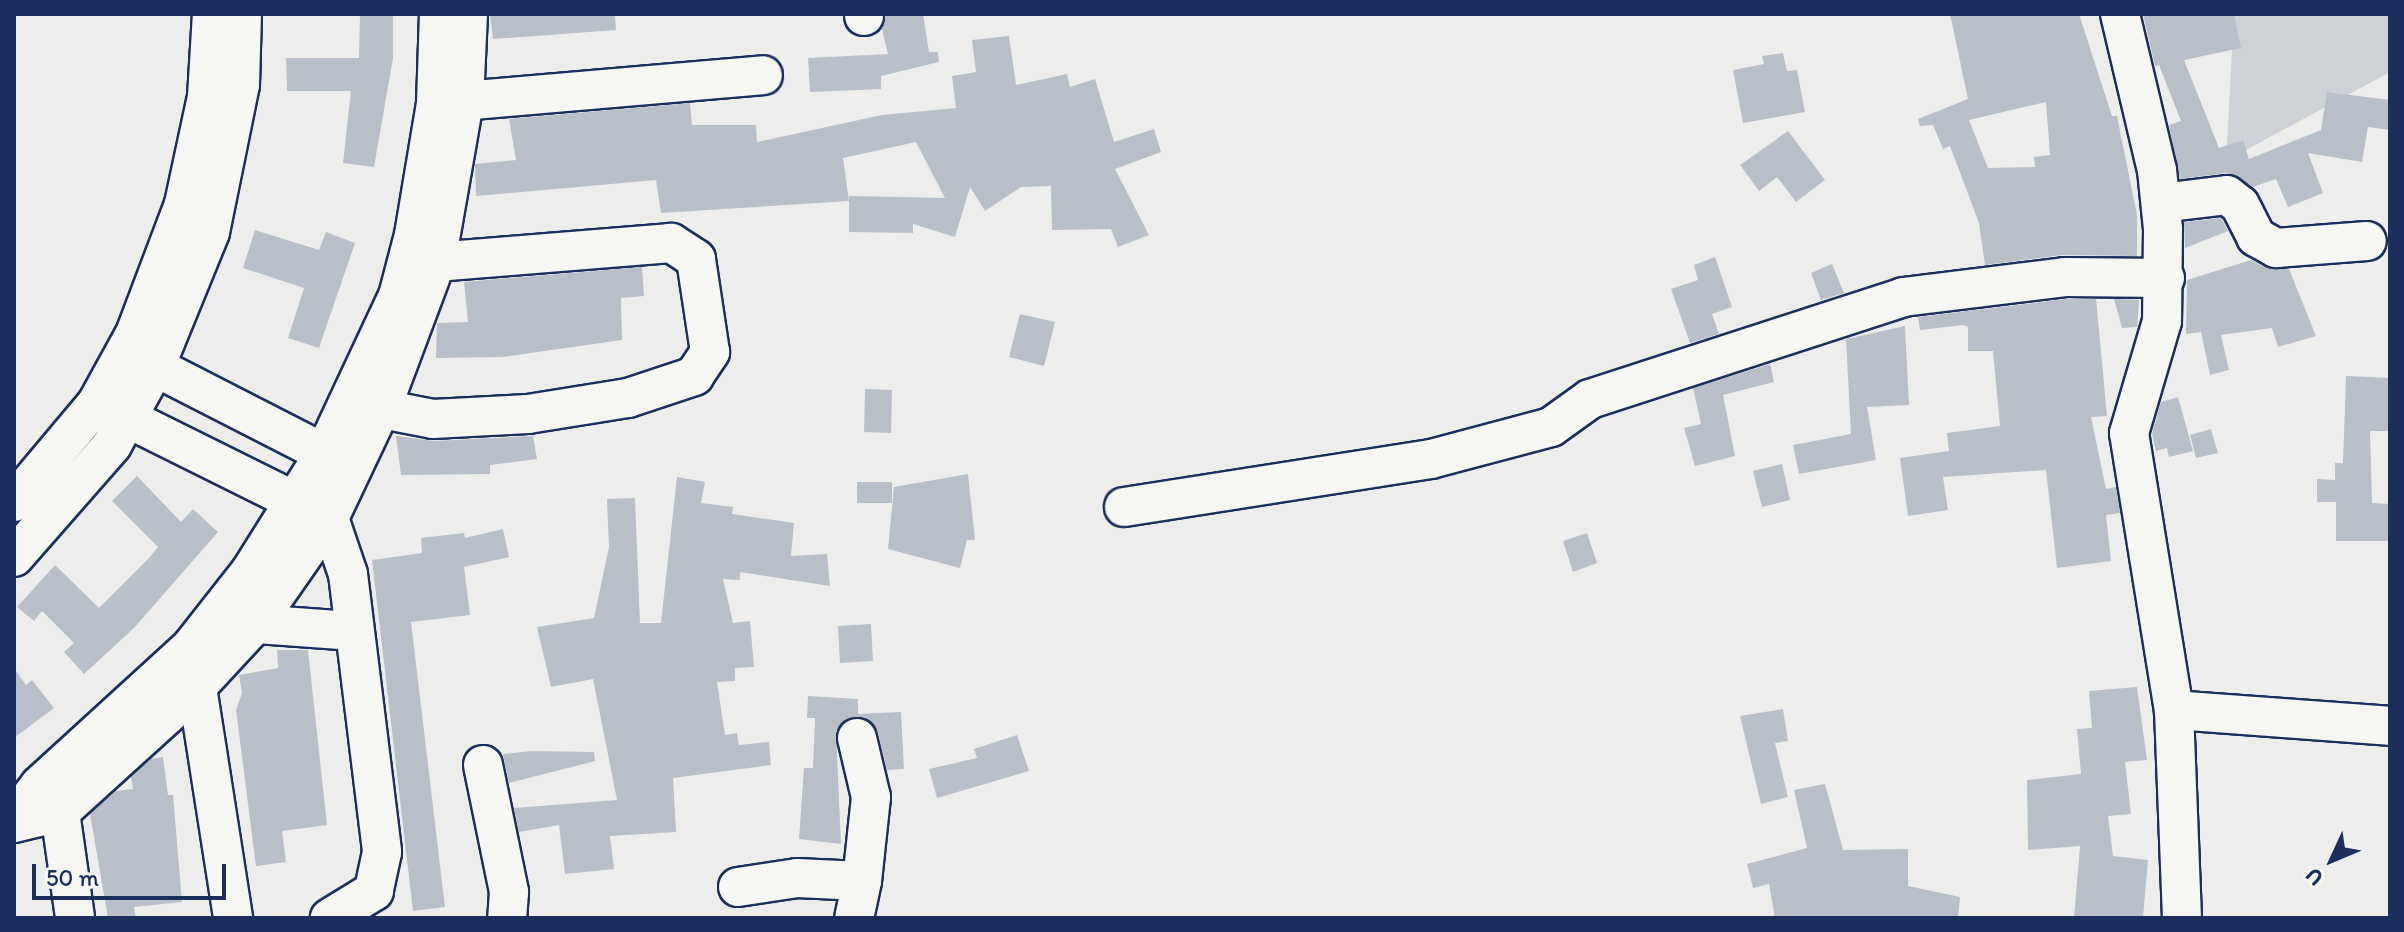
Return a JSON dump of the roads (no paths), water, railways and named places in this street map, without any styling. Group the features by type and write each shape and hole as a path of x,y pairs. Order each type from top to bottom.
{"street":[{"path":"141,360 184,204 207,97 212,14"},
{"path":"14,557 59,511 213,218 240,85 242,14"},
{"path":"14,821 50,798 197,686 255,624 436,262 450,102 439,14"},
{"path":"365,406 450,102 468,14"},
{"path":"2120,14 2161,203 2165,278 2162,321 2129,433 2165,629 2174,710 2182,918"},
{"path":"450,102 763,75"},
{"path":"2161,203 2227,195 2240,205 2256,237 2276,248 2367,241"},
{"path":"365,406 433,419 528,414 628,398 694,376 710,352 696,259 671,243 436,262"},
{"path":"1124,507 1431,459 1551,427 1590,399 1614,390 1794,329 1926,292 2065,277 2165,278"},
{"path":"141,360 339,461"},
{"path":"14,502 113,410"},
{"path":"113,410 313,511 345,554 382,867 364,901 330,918"},
{"path":"50,798 313,511"},
{"path":"255,624 353,631"},
{"path":"191,647 233,918"},
{"path":"2174,710 2390,726"},
{"path":"854,918 862,881 871,797 857,738"},
{"path":"483,765 509,892 507,918"},
{"path":"50,798 75,918"},
{"path":"738,887 797,878 862,881"}]}
